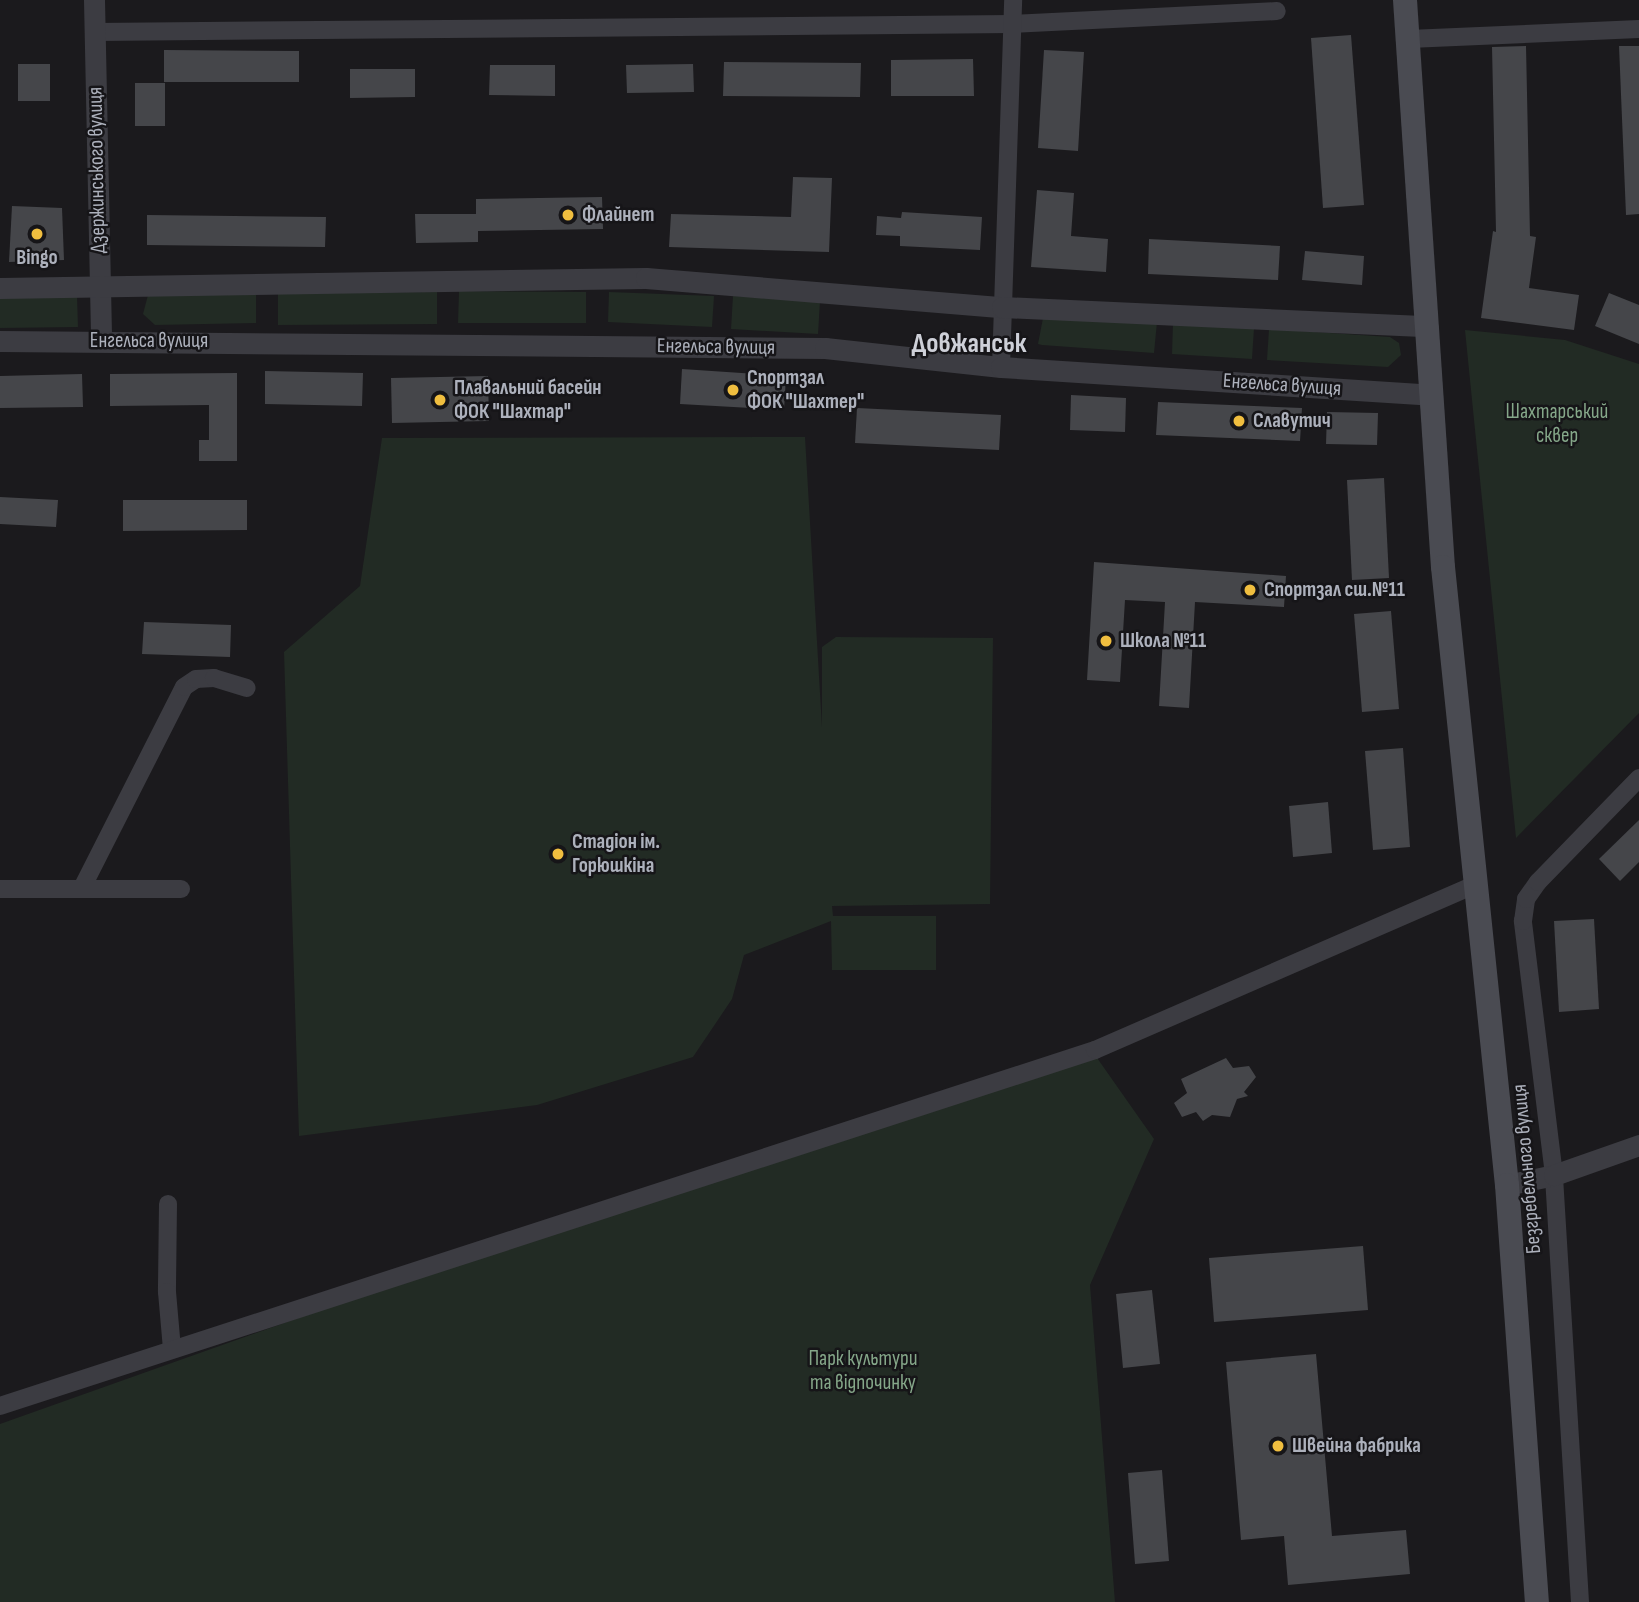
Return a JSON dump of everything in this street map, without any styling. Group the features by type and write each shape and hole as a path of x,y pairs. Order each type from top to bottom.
{"main road":[{"path":"1405,0 1431,395 1474,884 1507,1185 1537,1602"}],"street":[{"name":"Дзержинського вулиця","path":"94,0 101,340"},
{"path":"1001,367 1013,0"},
{"path":"94,32 1013,24 1277,12"},
{"path":"1409,39 1639,29"},
{"path":"0,288 646,278 1002,307 1428,326"},
{"name":"Енгельса вулиця","path":"0,341 825,348 1001,367 1431,395"},
{"path":"82,888 184,687 196,680 214,678 247,688"},
{"name":"Безгребельного вулиця","path":"1580,1602 1554,1175 1523,921 1526,899 1639,778"},
{"path":"0,1406 1095,1049 1474,884"},
{"path":"0,889 181,889"},
{"path":"1507,1185 1554,1175 1639,1145"},
{"path":"168,1204 167,1292 173,1349"}],"green space":[{"path":"459,291 586,292 586,323 458,323"},
{"path":"437,292 437,324 278,325 278,293"},
{"path":"609,292 714,296 712,327 608,322"},
{"path":"256,294 256,323 155,325 143,314 148,295"},
{"path":"77,296 78,327 0,328 0,297"},
{"path":"733,296 820,301 818,334 731,329"},
{"path":"1043,318 1157,322 1154,353 1038,344"},
{"path":"1173,323 1254,328 1252,359 1172,354"},
{"path":"1269,329 1390,337 1399,343 1401,355 1388,367 1267,360"},
{"name":"Шахтарський сквер","path":"1465,330 1565,340 1639,364 1639,713 1516,838"},
{"path":"805,437 822,727 822,647 836,637 993,638 990,904 832,906 833,916 936,916 936,970 832,970 831,921 744,955 732,999 693,1057 537,1105 299,1136 284,652 360,586 382,438"},
{"name":"Парк культури та відпочинку","path":"1095,1055 1154,1139 1090,1285 1115,1602 0,1602 0,1424 518,1240"}],"building":[{"path":"1351,35 1364,205 1323,208 1311,38"},
{"path":"1526,46 1530,236 1536,237 1529,288 1579,295 1574,330 1481,318 1493,231 1496,232 1492,47"},
{"path":"1619,46 1639,46 1639,214 1626,215"},
{"path":"164,50 299,51 299,82 164,82"},
{"path":"1044,50 1084,52 1078,151 1038,148"},
{"path":"973,59 974,96 891,96 891,60"},
{"path":"724,62 861,63 860,97 723,96"},
{"path":"18,64 50,64 50,101 18,101"},
{"path":"693,64 694,92 627,93 626,65"},
{"path":"490,65 555,65 555,96 489,95"},
{"path":"350,69 415,69 415,97 350,98"},
{"path":"135,83 165,83 165,126 135,126"},
{"path":"793,177 832,178 829,252 669,247 671,214 791,217"},
{"path":"1037,190 1074,193 1071,236 1108,239 1106,272 1031,267"},
{"path":"602,197 603,229 478,231 478,242 416,243 415,214 476,214 476,199"},
{"name":"Bingo","path":"12,206 62,208 64,260 9,262"},
{"path":"902,212 982,217 980,250 900,246 900,236 876,235 877,216 901,218"},
{"path":"147,215 326,217 325,247 147,245"},
{"path":"1149,239 1280,246 1278,280 1148,274"},
{"path":"1305,251 1364,256 1362,285 1302,280"},
{"path":"1609,293 1639,305 1639,344 1595,326"},
{"name":"Спортзал ФОК \"Шахтер\"","path":"682,369 786,376 784,410 680,404"},
{"path":"265,371 363,373 362,406 265,404"},
{"path":"237,373 237,461 199,461 199,440 209,440 209,405 110,406 110,374"},
{"path":"82,374 83,407 0,408 0,376"},
{"name":"Плавальний басейн ФОК \"Шахтар\"","path":"488,376 489,421 392,423 391,378"},
{"path":"1071,395 1126,398 1125,432 1070,430"},
{"path":"1158,402 1302,408 1300,441 1156,435"},
{"path":"857,408 1001,415 999,450 855,443"},
{"path":"1327,412 1378,413 1377,445 1326,444"},
{"path":"1384,478 1389,578 1352,580 1347,480"},
{"path":"0,497 58,500 56,527 0,524"},
{"path":"123,500 247,500 247,530 123,531"},
{"name":"Школа №11","path":"1094,562 1286,576 1284,607 1195,602 1189,708 1159,706 1165,602 1125,600 1120,682 1087,680"},
{"path":"1391,611 1399,709 1362,712 1354,614"},
{"path":"144,622 231,625 230,657 142,654"},
{"path":"1403,748 1410,847 1373,850 1365,751"},
{"path":"1328,802 1332,853 1293,857 1289,806"},
{"path":"1639,820 1639,862 1620,881 1599,859"},
{"path":"1594,919 1599,1009 1559,1012 1554,921"},
{"path":"1226,1058 1233,1068 1249,1066 1256,1077 1244,1092 1248,1096 1237,1099 1230,1117 1212,1115 1203,1121 1196,1112 1182,1117 1174,1103 1187,1093 1181,1079"},
{"path":"1363,1246 1368,1310 1214,1322 1209,1258"},
{"path":"1152,1290 1160,1364 1123,1368 1116,1294"},
{"name":"Швейна фабрика","path":"1316,1354 1332,1536 1406,1530 1410,1574 1288,1585 1284,1536 1241,1540 1226,1362"},
{"path":"1162,1470 1169,1561 1135,1564 1128,1473"}],"place":[{"name":"Флайнет","path":"568,215"},
{"name":"Bingo","path":"37,234"},
{"name":"Спортзал ФОК \"Шахтер\"","path":"733,390"},
{"name":"Плавальний басейн ФОК \"Шахтар\"","path":"440,400"},
{"name":"Славутич","path":"1239,421"},
{"name":"Спортзал сш.№11","path":"1250,590"},
{"name":"Школа №11","path":"1106,641"},
{"name":"Стадіон ім. Горюшкіна","path":"558,854"},
{"name":"Швейна фабрика","path":"1278,1446"}],"district":[{"name":"Довжанськ","path":"969,344"}]}
